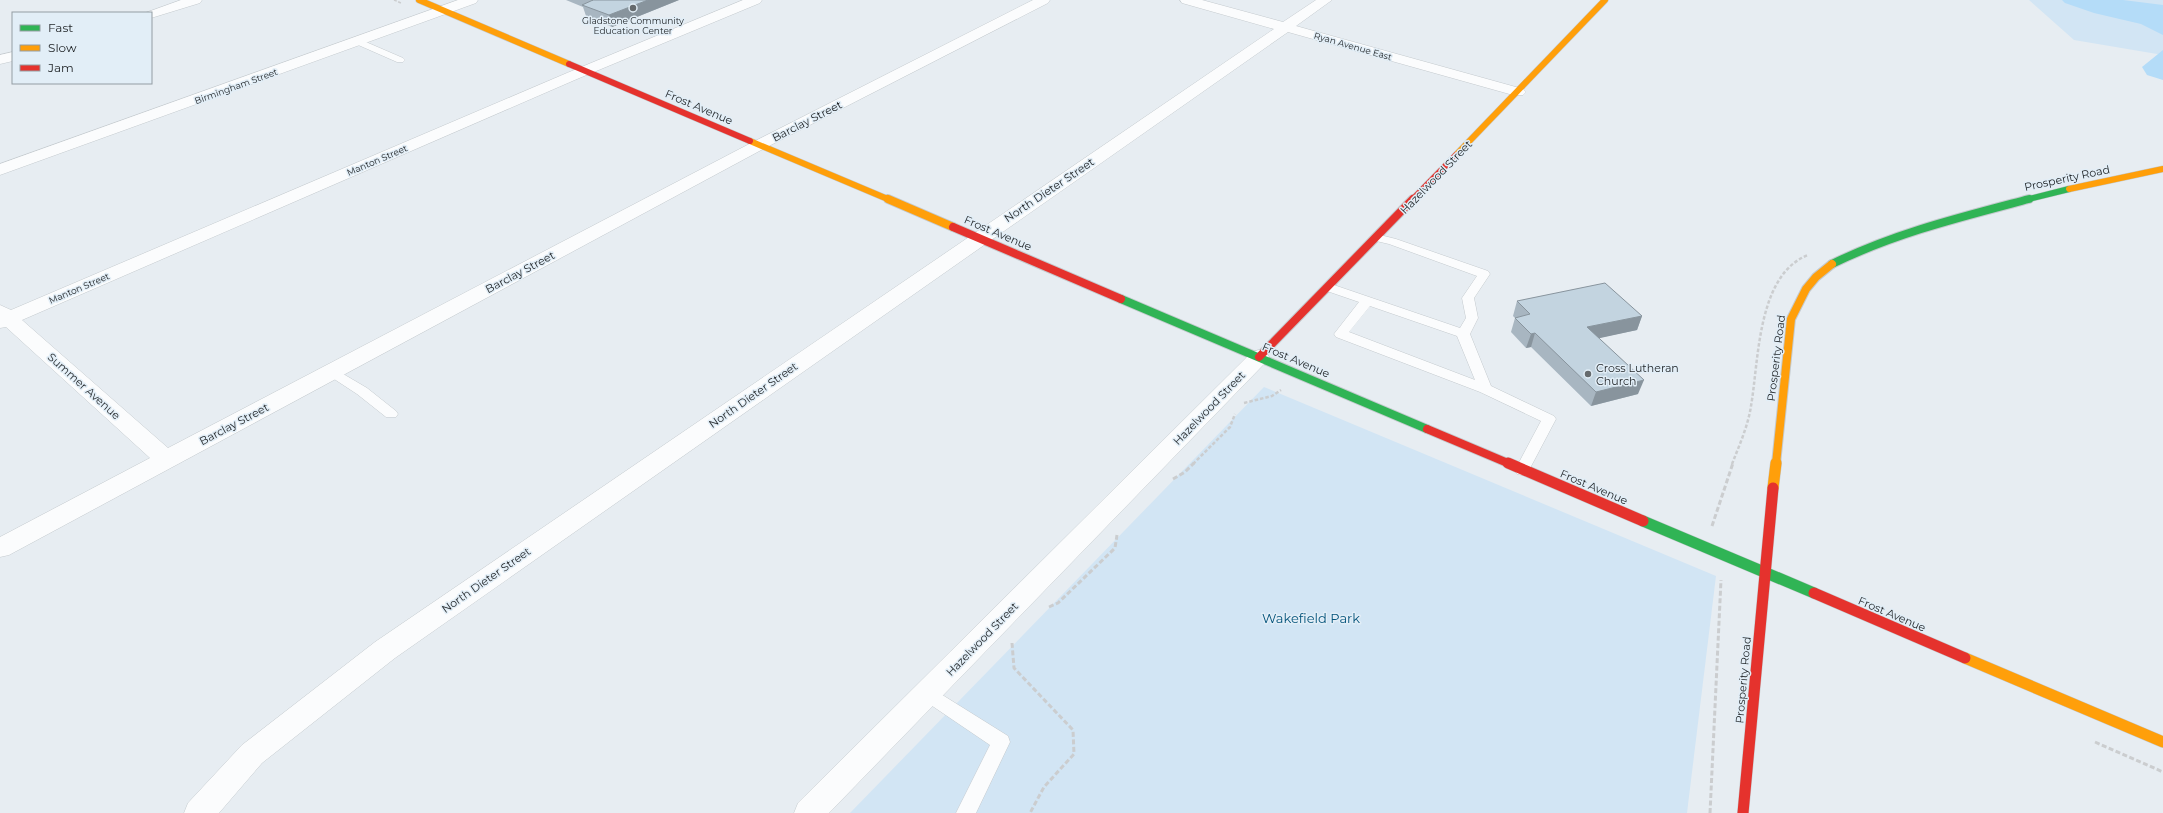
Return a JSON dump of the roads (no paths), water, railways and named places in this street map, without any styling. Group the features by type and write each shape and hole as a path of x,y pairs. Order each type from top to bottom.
{"street":[{"path":"152,14 195,0"},
{"name":"Frost Avenue","path":"419,0 2163,742"},
{"name":"Birmingham Street","path":"0,170 359,42 471,0"},
{"name":"Manton Street","path":"3,317 755,0"},
{"name":"Barclay Street","path":"0,548 759,145 1043,0"},
{"name":"Ryan Avenue East","path":"1188,0 1518,92"},
{"name":"North Dieter Street","path":"199,813 252,754 385,650 1325,0"},
{"name":"Hazelwood Street","path":"809,813 1376,238 1606,0"},
{"path":"0,60 12,56"},
{"name":"Prosperity Road","path":"1743,813 1764,573 1791,319 1799,299 1811,281 1828,266 1851,254 1954,218 2018,200 2163,169"},
{"name":"Summer Avenue","path":"3,317 167,460"}],"lane":[{"path":"359,42 400,60"},
{"path":"1376,238 1392,241 1484,274 1468,298 1472,318 1463,334"},
{"path":"1328,286 1463,334 1485,389"},
{"path":"1367,301 1341,334 1485,389 1549,419 1522,470"},
{"path":"333,372 362,391 391,414"},
{"path":"928,694 1001,742 966,813"}],"water":[{"path":"2062,0 2123,0 2163,5 2163,35 2141,24 2094,13 2065,3"},
{"path":"2163,50 2163,80 2147,75 2142,67"}],"place":[{"name":"Gladstone Community Education Center","path":"633,8"},
{"name":"Cross Lutheran Church","path":"1588,374"}],"park label":[{"name":"Wakefield Park","path":"1311,618"}]}
